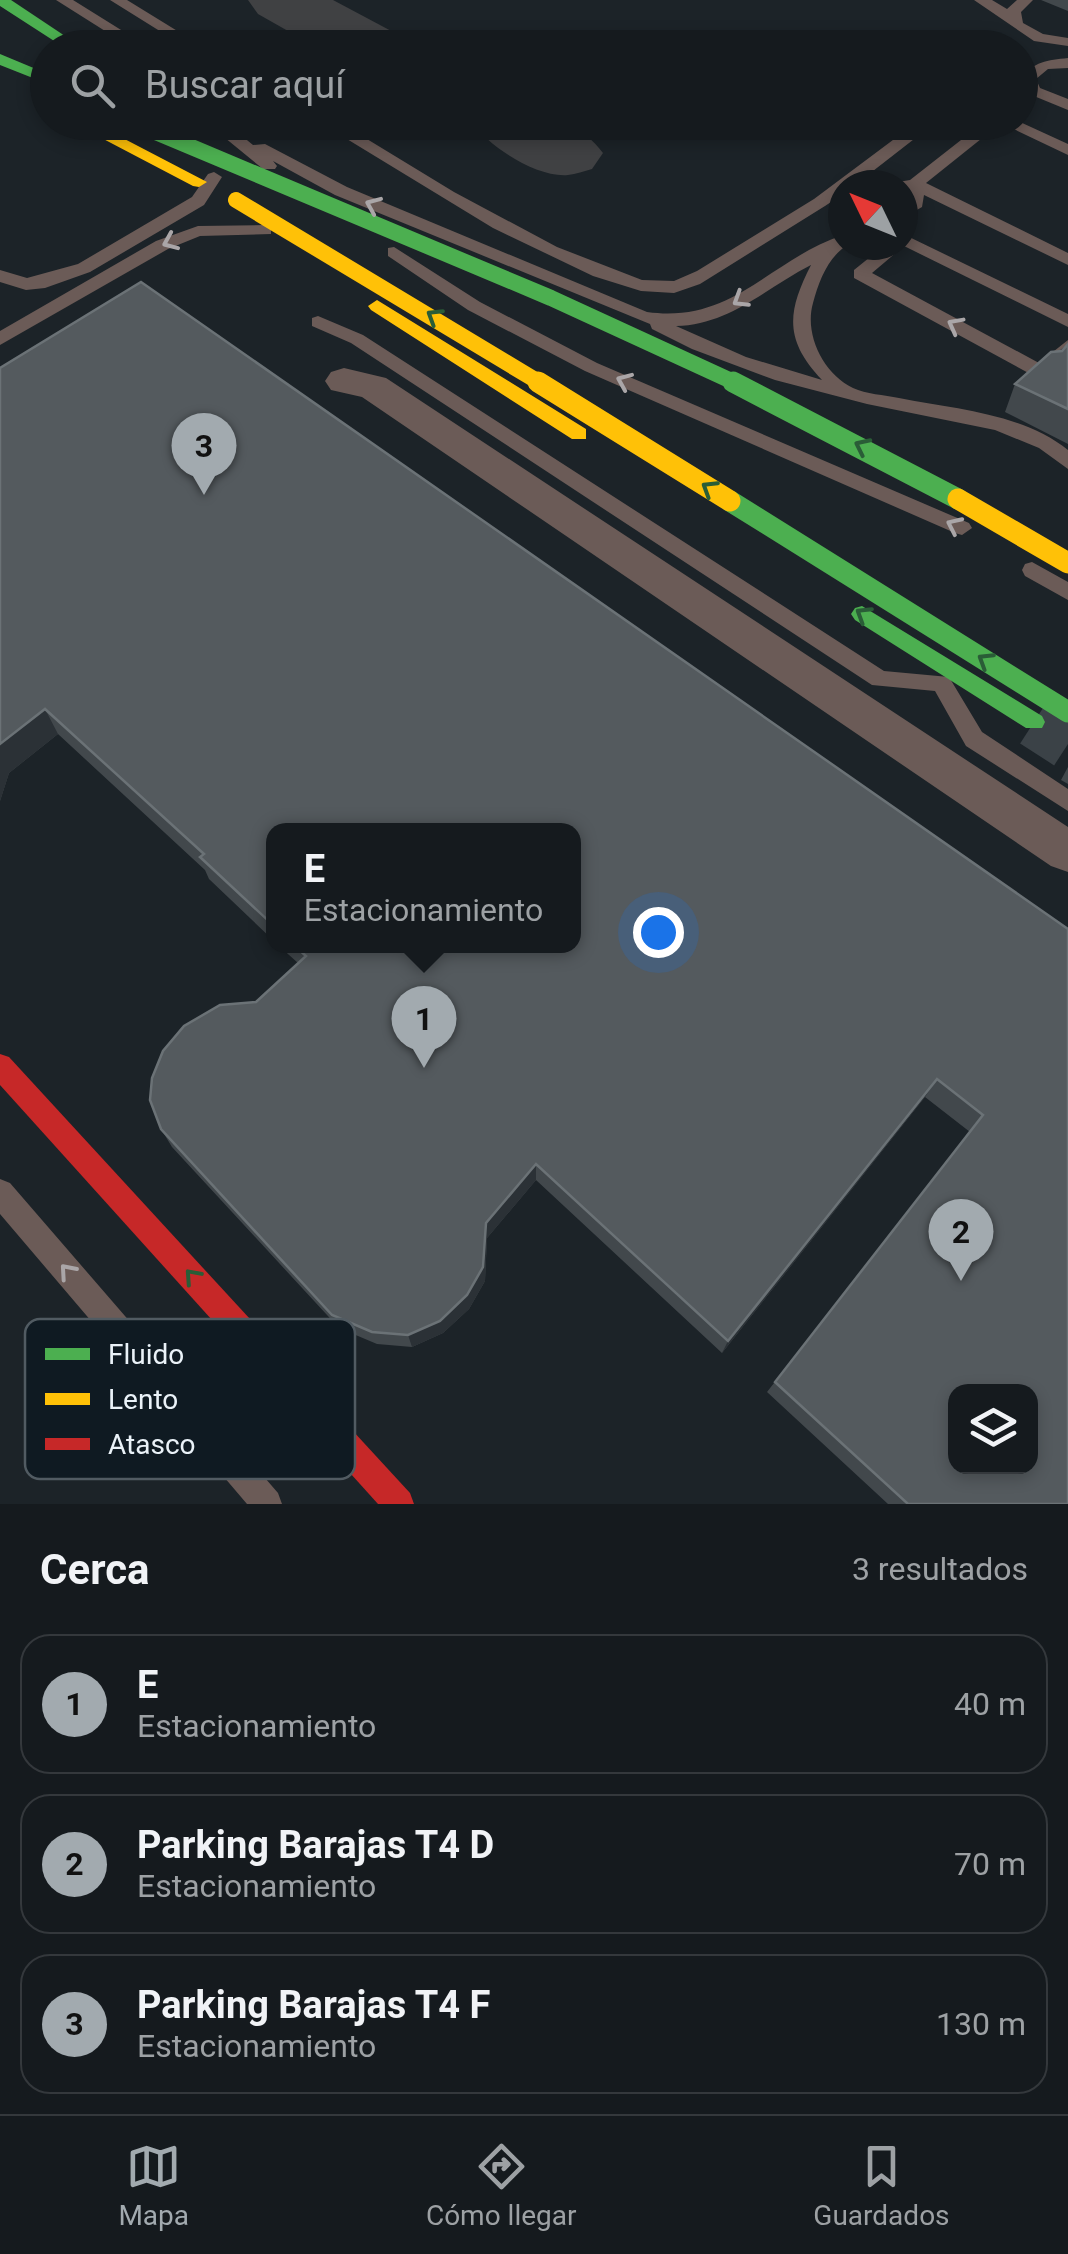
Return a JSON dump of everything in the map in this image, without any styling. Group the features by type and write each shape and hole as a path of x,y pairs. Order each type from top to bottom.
{"street":[{"path":"1,0 48,30"},
{"path":"0,58 30,72"},
{"path":"0,84 30,92"},
{"path":"114,140 249,207 361,272 1068,712"},
{"path":"174,140 694,363 883,456 1068,563"},
{"path":"185,140 265,230 307,262 637,471"},
{"path":"344,381 372,387 1068,852"},
{"path":"836,596 1034,722"},
{"path":"0,1066 230,1319"},
{"path":"355,1456 399,1504"}],"lane":[{"path":"63,0 113,30"},
{"path":"117,0 168,30"},
{"path":"981,0 1012,17 1022,30"},
{"path":"1012,17 1016,6 1026,0"},
{"path":"1039,38 1068,42"},
{"path":"1038,70 1044,65 1068,63"},
{"path":"1038,94 1068,86"},
{"path":"1038,98 1068,105"},
{"path":"1038,136 1068,150"},
{"path":"234,140 474,306 591,367 983,540"},
{"path":"244,140 341,191 644,317 745,365 846,392 998,424 1023,433 1068,462"},
{"path":"358,140 549,251 632,283 663,288 699,277 744,246 810,212 828,198"},
{"path":"865,170 904,140"},
{"path":"918,178 970,140"},
{"path":"0,276 12,282 45,282 84,268 198,202 214,177"},
{"path":"918,189 1068,260"},
{"path":"0,340 162,244 198,231 265,230"},
{"path":"918,246 1068,321"},
{"path":"644,317 676,323 706,318 794,266 828,252"},
{"path":"825,254 804,296 798,326 815,362 846,392"},
{"path":"877,260 860,274 1040,372 1068,346"},
{"path":"318,322 357,340 880,679 941,682 974,739 1068,801"},
{"path":"1017,561 1068,592"},
{"path":"0,1193 108,1319"},
{"path":"246,1479 267,1504"}],"building":[{"path":"141,282 1068,929 1068,1504 908,1504 775,1382 983,1115 937,1079 728,1341 536,1164 486,1223 483,1267 467,1295 440,1321 408,1335 372,1332 355,1325 355,1319 332,1315 161,1129 150,1100 152,1078 163,1051 184,1026 220,1005 256,1002 306,956 303,953 581,953 581,823 266,823 266,919 200,857 204,854 45,709 0,744 0,368"},
{"path":"1068,344 1068,409 1015,384 1051,352 1062,351"}],"taxiway":[{"path":"282,0 337,30"},
{"path":"541,140 565,153"}],"tunnel":[{"path":"1034,722 1068,744"}],"traffic: fast":[{"path":"1,0 48,30"},
{"path":"0,59 30,72"},
{"path":"175,140 655,345 859,444 958,499"},
{"path":"730,501 1068,712"},
{"path":"862,614 1034,722"}],"traffic: slow":[{"path":"115,140 199,182"},
{"path":"236,200 393,291 730,501"},
{"path":"377,306 579,434"},
{"path":"958,499 1068,563"}],"traffic: jam":[{"path":"0,1066 230,1319"},
{"path":"355,1456 399,1504"}],"place":[{"name":"Parking Barajas T4 F","path":"204,495"},
{"name":"E","path":"424,1068"},
{"name":"Parking Barajas T4 D","path":"961,1281"}]}
